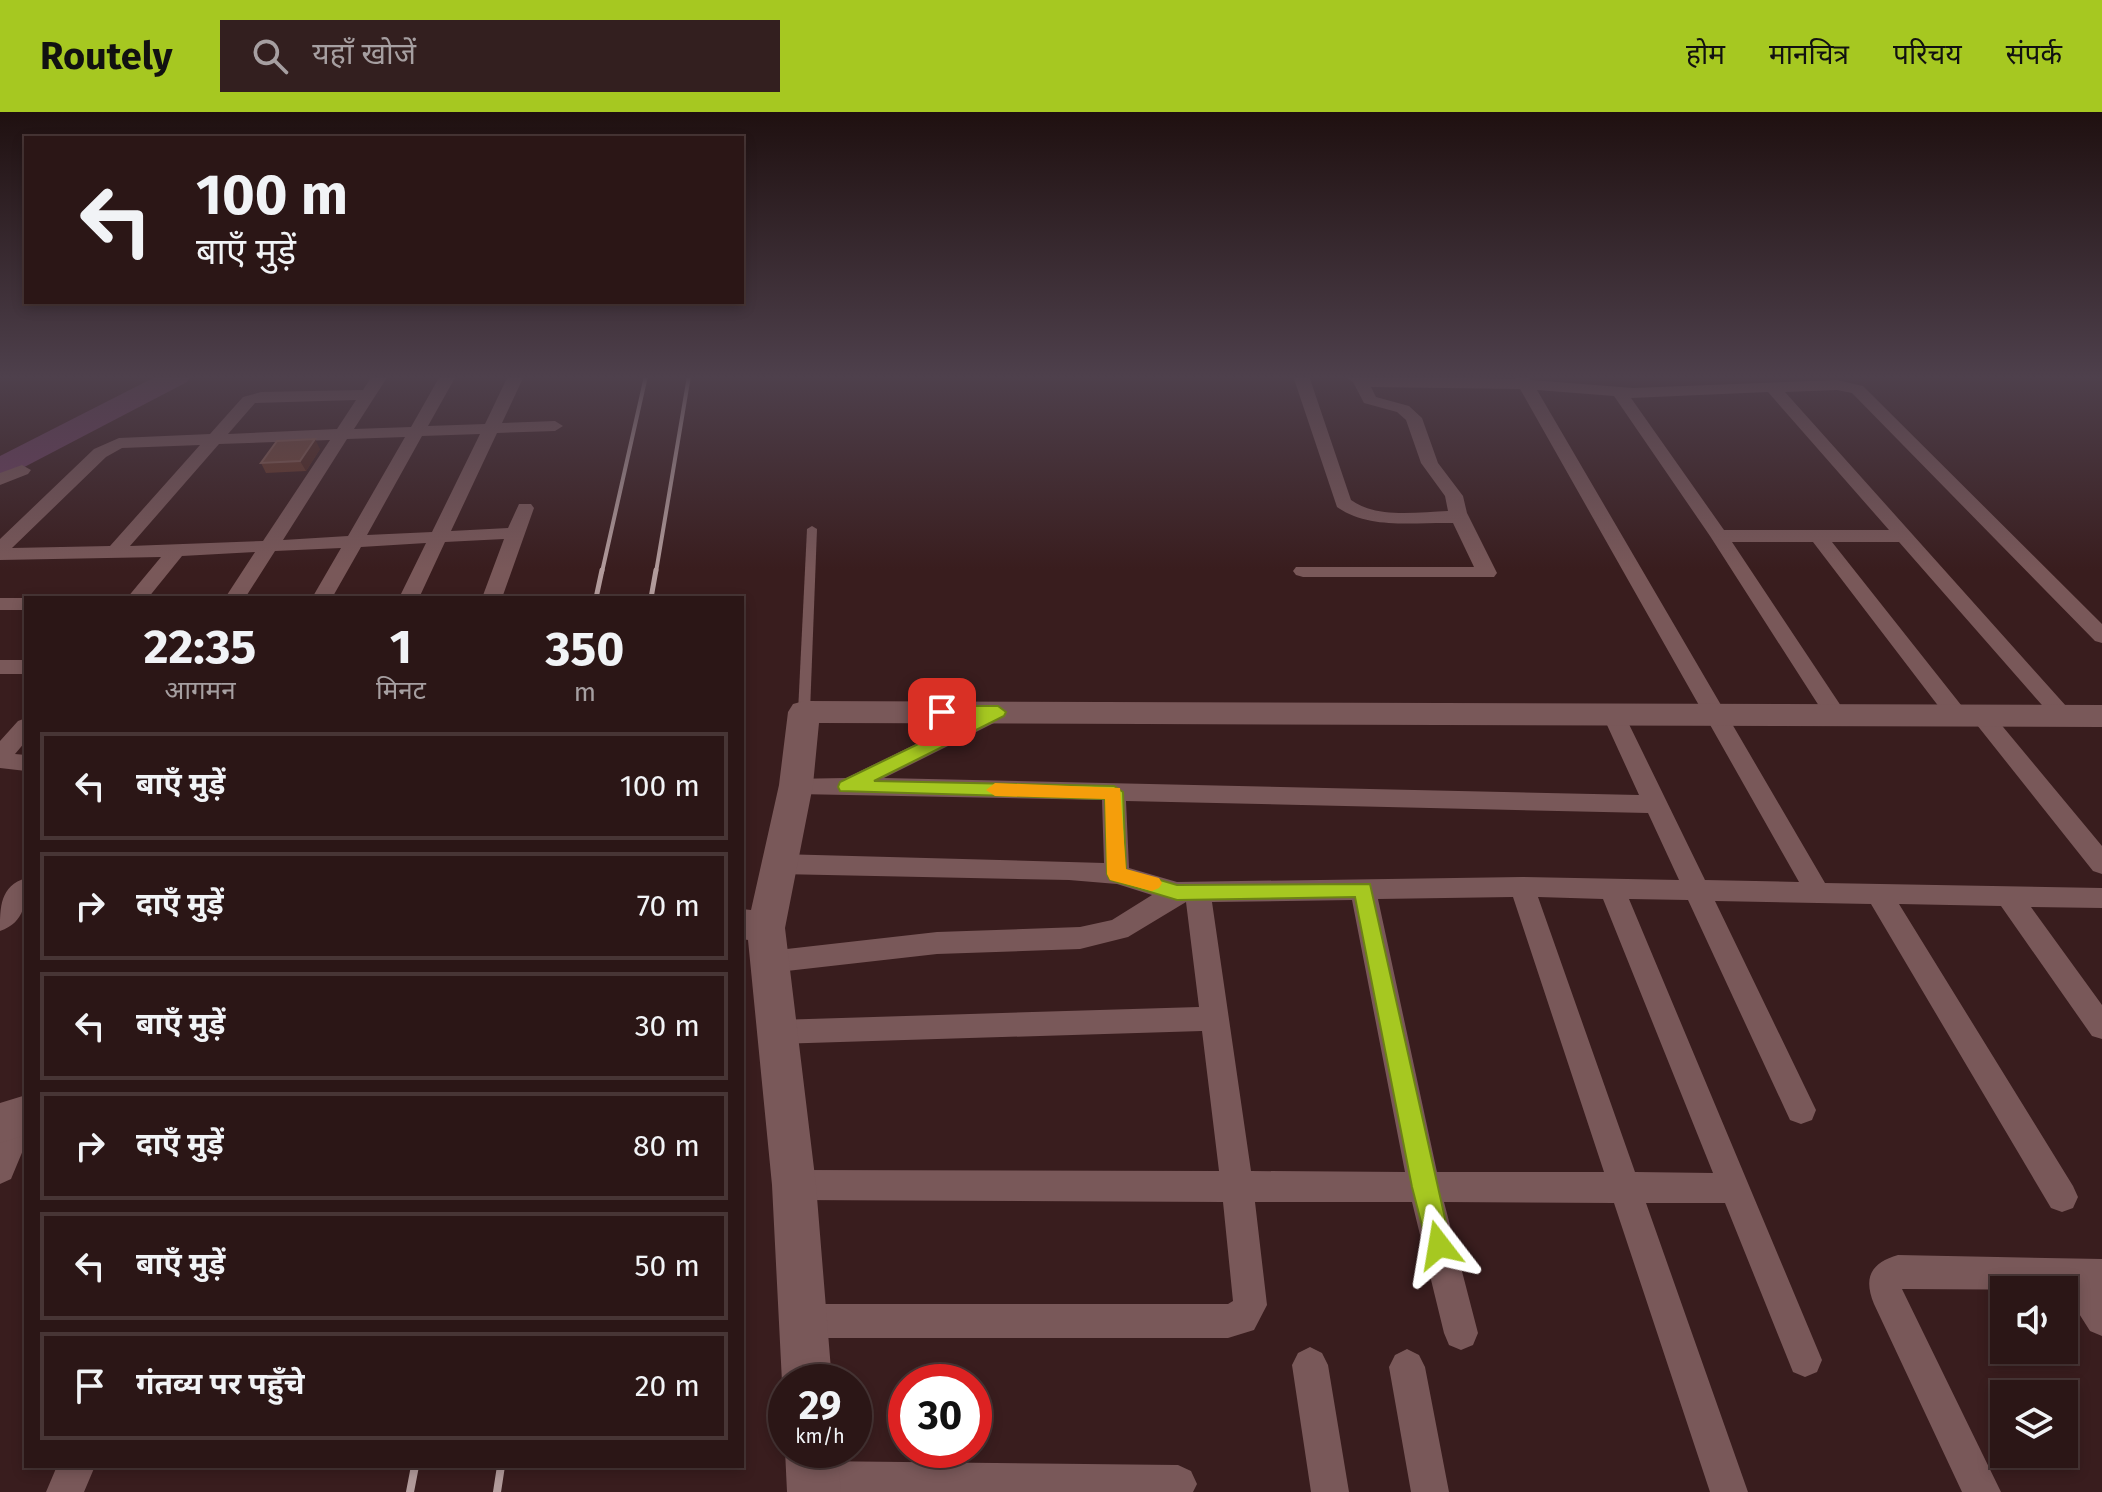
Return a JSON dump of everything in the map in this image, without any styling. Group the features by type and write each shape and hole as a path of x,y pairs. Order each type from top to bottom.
{"street":[{"path":"0,552 105,449 119,443 182,440"},
{"path":"114,553 215,440"},
{"path":"236,596 341,440"},
{"path":"323,596 410,440"},
{"path":"410,596 484,440"},
{"path":"1322,440 1343,503 1348,509 1366,515 1459,517"},
{"path":"1303,571 1485,574 1486,570 1459,517 1454,496 1430,463 1422,440"},
{"path":"1558,440 1818,893"},
{"path":"1653,440 1836,715"},
{"path":"1819,440 2064,716"},
{"path":"1910,440 2102,636"},
{"path":"0,480 22,470"},
{"path":"493,596 525,508"},
{"path":"0,552 176,551 515,533"},
{"path":"1719,536 1904,536"},
{"path":"1818,536 1969,715 2102,864"},
{"path":"139,596 176,551"},
{"path":"0,604 24,604"},
{"path":"0,667 24,667"},
{"path":"806,1364 794,1185 776,1032 759,938 796,785 804,712 2102,716"},
{"path":"847,787 998,712"},
{"path":"1613,714 1801,1110"},
{"path":"24,728 0,758 24,763"},
{"path":"796,785 1656,804"},
{"path":"1114,792 1117,874"},
{"path":"779,864 1069,870 1117,874 1187,892 1522,887 2102,898"},
{"path":"1522,887 1729,1492"},
{"path":"1363,889 1424,1187 1461,1333"},
{"path":"1612,889 1805,1360"},
{"path":"0,920 24,890"},
{"path":"759,938 937,943 1080,938 1119,929 1187,892"},
{"path":"803,1321 1228,1321 1242,1318 1250,1305 1250,1285 1212,1019 1187,892"},
{"path":"1879,894 2062,1197"},
{"path":"2009,897 2102,1027"},
{"path":"776,1032 1212,1019"},
{"path":"0,1169 16,1118"},
{"path":"794,1185 1735,1188"},
{"path":"1982,1492 1886,1292 1884,1281 1888,1275 1898,1272 2090,1276 2102,1319"},
{"path":"1310,1365 1330,1492"},
{"path":"1407,1367 1430,1492"},
{"path":"65,1492 75,1468"},
{"path":"813,1474 1178,1484"}],"lane":[{"path":"804,712 812,529"}],"building":[{"path":"314,440 300,461 261,463 277,441"}],"waterway":[{"path":"0,468 53,440"}],"railway":[{"path":"602,572 632,440"},
{"path":"656,572 678,440"},
{"path":"596,596 602,570"},
{"path":"651,596 656,570"},
{"path":"410,1492 415,1468"},
{"path":"497,1492 501,1468"}],"slow traffic":[{"path":"995,790 1114,792 1117,874 1152,883"}],"route":[{"path":"942,712 998,712 847,787 1114,792 1117,874 1177,892 1363,889 1424,1187 1439,1245"}]}
